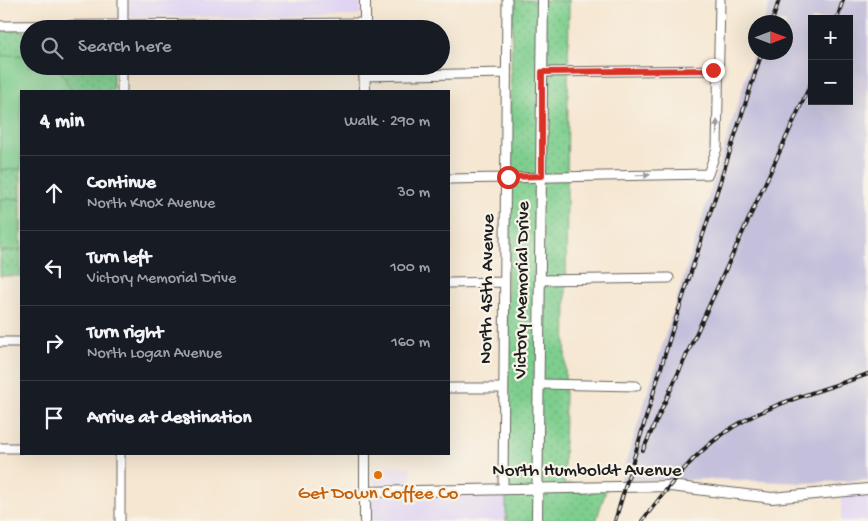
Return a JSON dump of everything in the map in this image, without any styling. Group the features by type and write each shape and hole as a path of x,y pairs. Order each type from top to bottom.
{"street":[{"path":"123,0 123,20"},
{"path":"365,0 365,20"},
{"name":"North 45th Avenue","path":"503,489 507,0"},
{"name":"Victory Memorial Drive","path":"537,521 543,0"},
{"path":"450,179 708,174 717,148 720,0"},
{"path":"0,26 20,26"},
{"path":"542,72 718,70"},
{"path":"450,72 506,73"},
{"path":"122,75 122,90"},
{"path":"364,75 364,90"},
{"path":"540,280 669,278"},
{"path":"450,283 504,282"},
{"path":"0,342 20,342"},
{"path":"540,384 636,386"},
{"path":"450,388 503,388"},
{"path":"0,448 20,448"},
{"path":"120,455 120,521"},
{"path":"365,455 365,521"},
{"name":"North Humboldt Avenue","path":"365,492 670,486 772,498 868,489"}],"shaded area":[{"path":"129,0 360,0 361,13 357,16 132,17 128,13"},
{"path":"771,0 868,0 868,480 803,483 715,479 620,481 751,60 793,60 793,15 766,15"},
{"path":"411,467 411,485 377,486 373,482 372,468"},
{"path":"868,492 868,521 841,521 841,494"},
{"path":"507,494 506,521 371,521 369,509 371,499 377,496"}],"green space":[{"path":"513,0 569,0 564,484 608,484 596,521 506,521 508,177"},
{"path":"0,30 20,31 20,75 113,75 113,90 20,90 20,276 0,276"},
{"path":"20,55 20,75 63,75 71,90 20,90 20,169 0,170 0,56"},
{"path":"0,199 20,199 20,250 0,251"}],"railway":[{"path":"774,15 779,0"},
{"path":"838,15 843,0"},
{"path":"615,521 672,331 759,60"},
{"path":"643,450 808,90"},
{"path":"642,521 689,463 723,434 740,423 775,406 868,374"}],"place":[{"name":"Get Down Coffee Co","path":"378,475"}],"route":[{"path":"508,177 542,176 542,72 713,70"}]}
